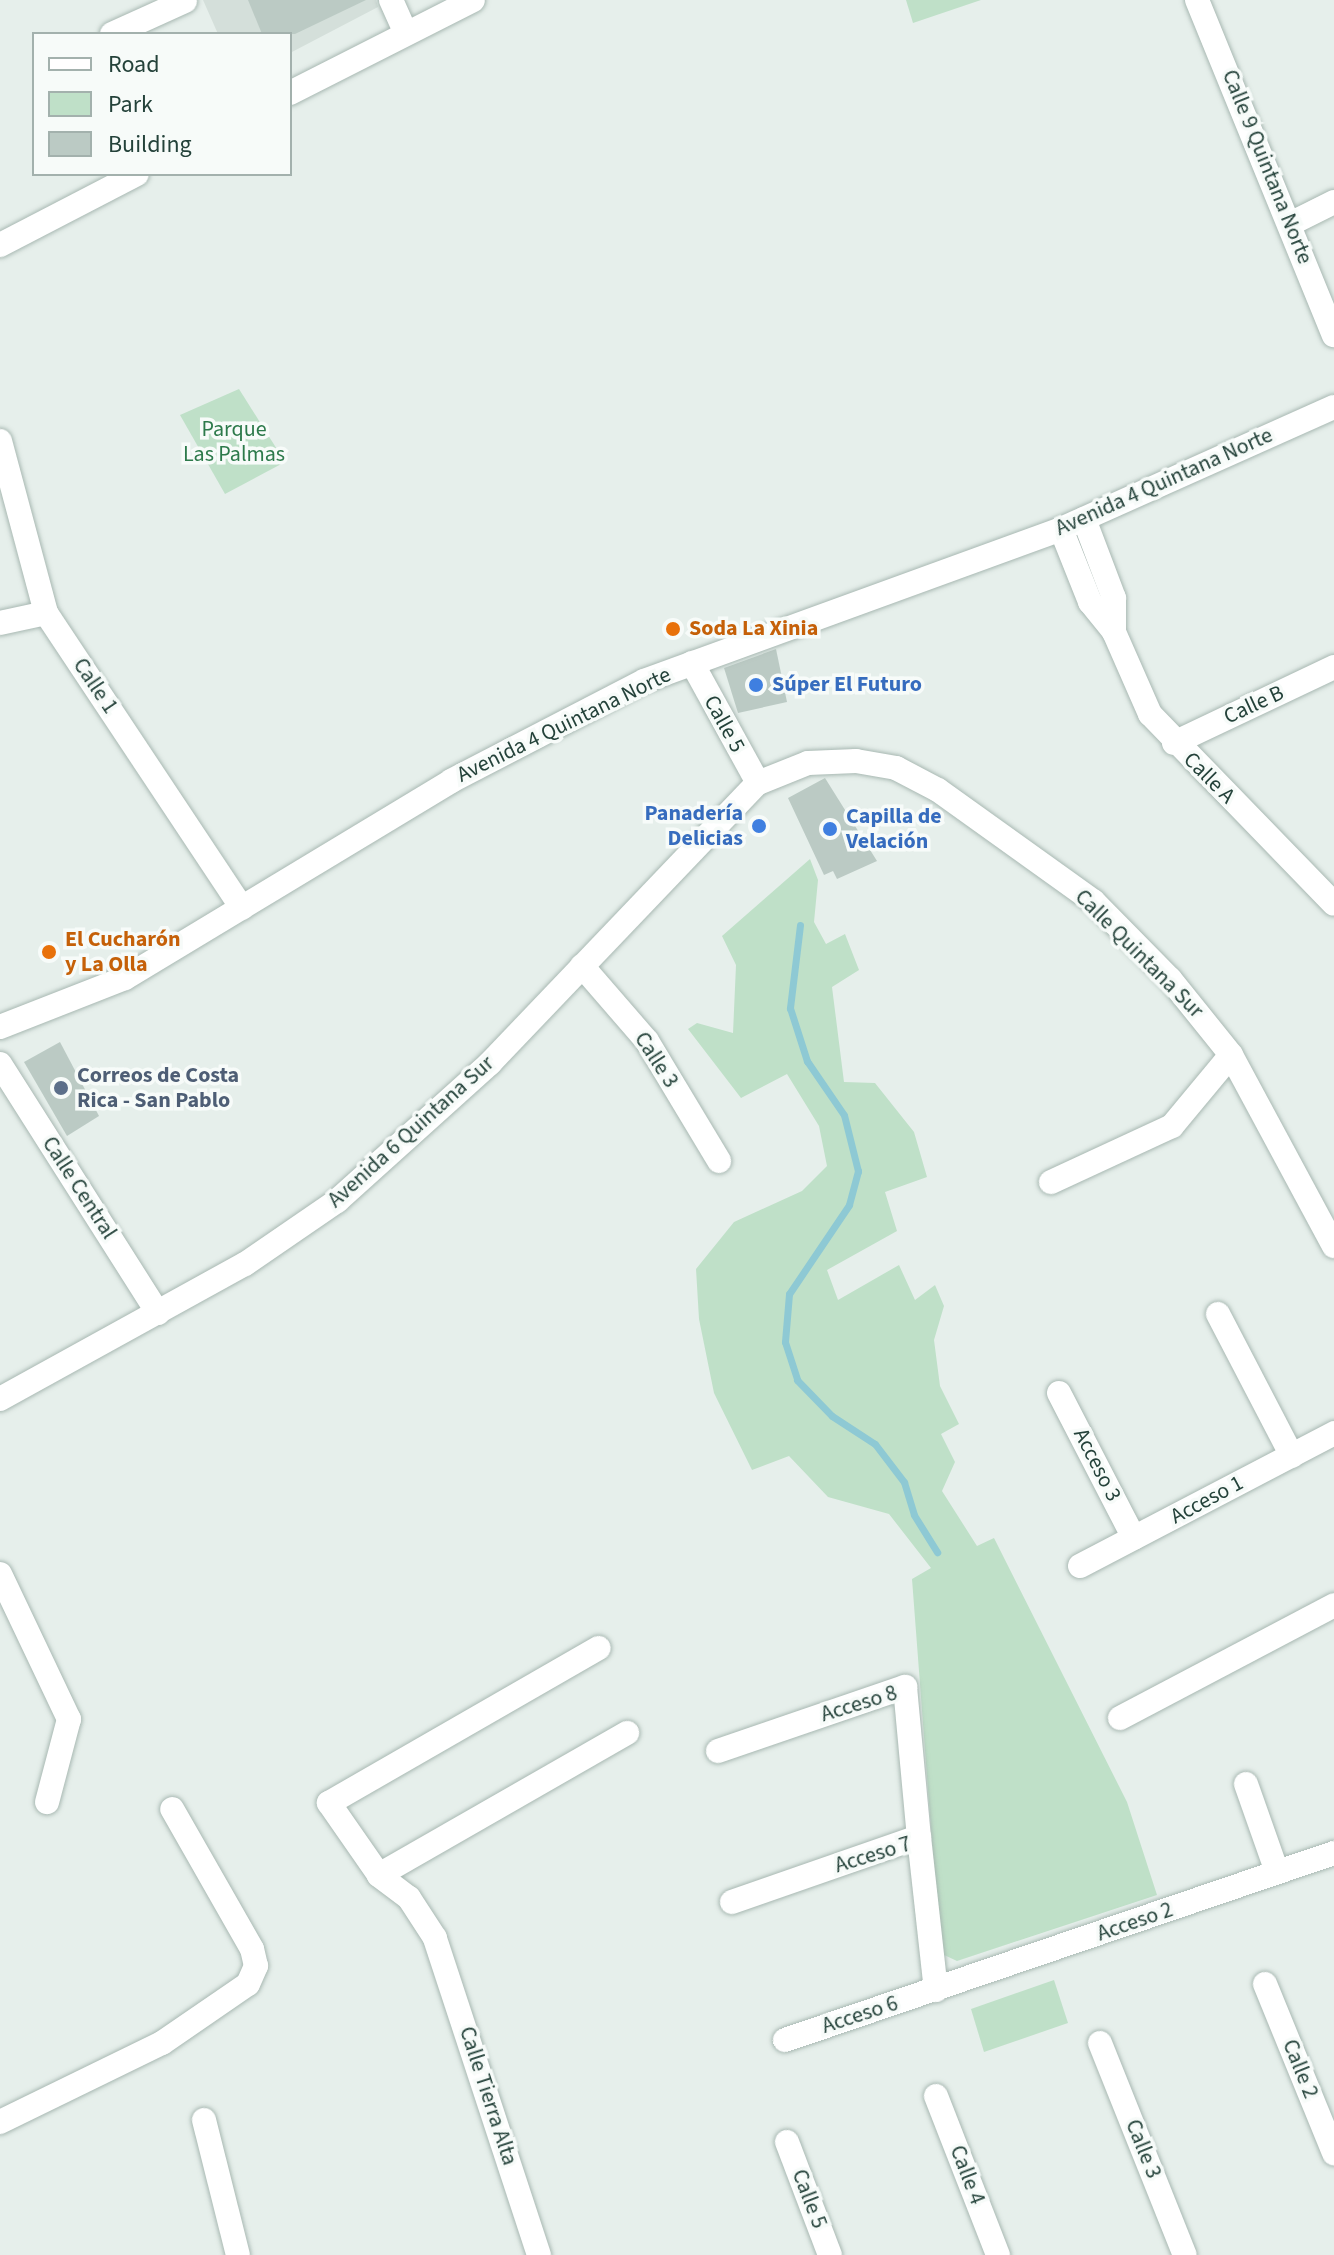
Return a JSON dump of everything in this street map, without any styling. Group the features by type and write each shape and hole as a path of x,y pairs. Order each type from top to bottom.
{"street":[{"path":"391,0 405,32"},
{"path":"292,92 473,0"},
{"name":"Calle 9 Quintana Norte","path":"1197,0 1292,223 1334,335"},
{"path":"139,28 185,1"},
{"path":"0,245 133,176"},
{"path":"1292,223 1334,202"},
{"name":"Avenida 4 Quintana Norte","path":"0,1027 125,978 451,781 644,681 1061,529 1334,407"},
{"name":"Calle 1","path":"0,441 46,613 242,908"},
{"name":"Calle A","path":"1084,519 1114,598 1114,632"},
{"name":"Calle A","path":"1061,529 1090,602 1114,632 1150,714 1174,743 1325,879 1334,904"},
{"path":"0,623 46,613"},
{"name":"Calle 5","path":"692,663 758,783"},
{"name":"Calle B","path":"1174,743 1334,667"},
{"name":"Calle Quintana Sur","path":"758,783 808,763 856,761 896,768 938,790 1093,901 1204,1017 1231,1055 1334,1246"},
{"name":"Avenida 6 Quintana Sur","path":"0,1399 277,1245 337,1201 490,1063 758,783"},
{"name":"Calle 3","path":"582,966 647,1041 719,1161"},
{"path":"1051,1182 1172,1126 1231,1055"},
{"name":"Calle Central","path":"0,1064 158,1313"},
{"path":"1218,1314 1292,1456"},
{"name":"Acceso 3","path":"1059,1393 1134,1538"},
{"name":"Acceso 1","path":"1080,1566 1334,1433"},
{"path":"0,1574 69,1719 47,1802"},
{"path":"1120,1718 1334,1605"},
{"name":"Calle Tierra Alta","path":"539,2255 435,1938 409,1898 379,1875 329,1803 599,1648"},
{"name":"Acceso 8","path":"718,1751 905,1687 919,1837"},
{"path":"379,1875 627,1733"},
{"path":"1246,1784 1277,1872"},
{"path":"0,2122 162,2043 248,1984 256,1966 252,1949 172,1809"},
{"name":"Acceso 7","path":"732,1902 919,1837 936,1990"},
{"name":"Acceso 2","path":"936,1990 1334,1853"},
{"name":"Calle 2","path":"1265,1984 1334,2153"},
{"name":"Acceso 6","path":"785,2040 936,1990"},
{"name":"Calle 3","path":"1100,2043 1185,2255"},
{"name":"Calle 4","path":"936,2096 998,2255"},
{"path":"204,2120 238,2255"},
{"name":"Calle 5","path":"787,2142 830,2255"}],"shaded area":[{"path":"203,0 376,0 378,7 292,52 292,32 217,32"}],"green space":[{"path":"906,0 981,0 913,23"},
{"name":"Parque Las Palmas","path":"239,389 285,462 225,494 180,415"},
{"path":"810,859 818,880 814,922 826,944 845,934 859,970 832,987 844,1082 875,1083 914,1132 927,1177 885,1192 897,1231 827,1270 838,1300 899,1265 915,1300 935,1285 944,1306 934,1340 940,1386 959,1424 941,1434 955,1462 942,1491 977,1546 994,1538 1127,1802 1157,1895 957,1961 942,1954 940,1947 912,1579 931,1568 889,1514 828,1497 789,1456 752,1470 714,1393 699,1319 696,1269 734,1222 802,1191 827,1166 819,1126 787,1074 741,1098 688,1029 697,1023 733,1033 736,965 722,936"},
{"path":"1054,1980 1068,2023 984,2052 971,2009"}],"building":[{"path":"248,0 366,0 295,34 261,32"},
{"name":"Súper El Futuro","path":"776,649 787,702 738,713 724,668"},
{"name":"Capilla de Velación","path":"825,778 877,861 837,879 833,871 824,875 788,798"},
{"name":"Correos de Costa Rica - San Pablo","path":"60,1042 99,1116 67,1136 24,1062"}],"waterway":[{"path":"800,925 790,1008 807,1061 844,1115 858,1171 849,1205 789,1294 785,1342 797,1380 832,1416 875,1444 904,1482 914,1515 937,1552"}],"place":[{"name":"Soda La Xinia","path":"673,629"},
{"name":"Súper El Futuro","path":"756,685"},
{"name":"Panadería Delicias","path":"759,826"},
{"name":"Capilla de Velación","path":"830,829"},
{"name":"El Cucharón y La Olla","path":"49,952"},
{"name":"Correos de Costa Rica - San Pablo","path":"61,1088"}]}
